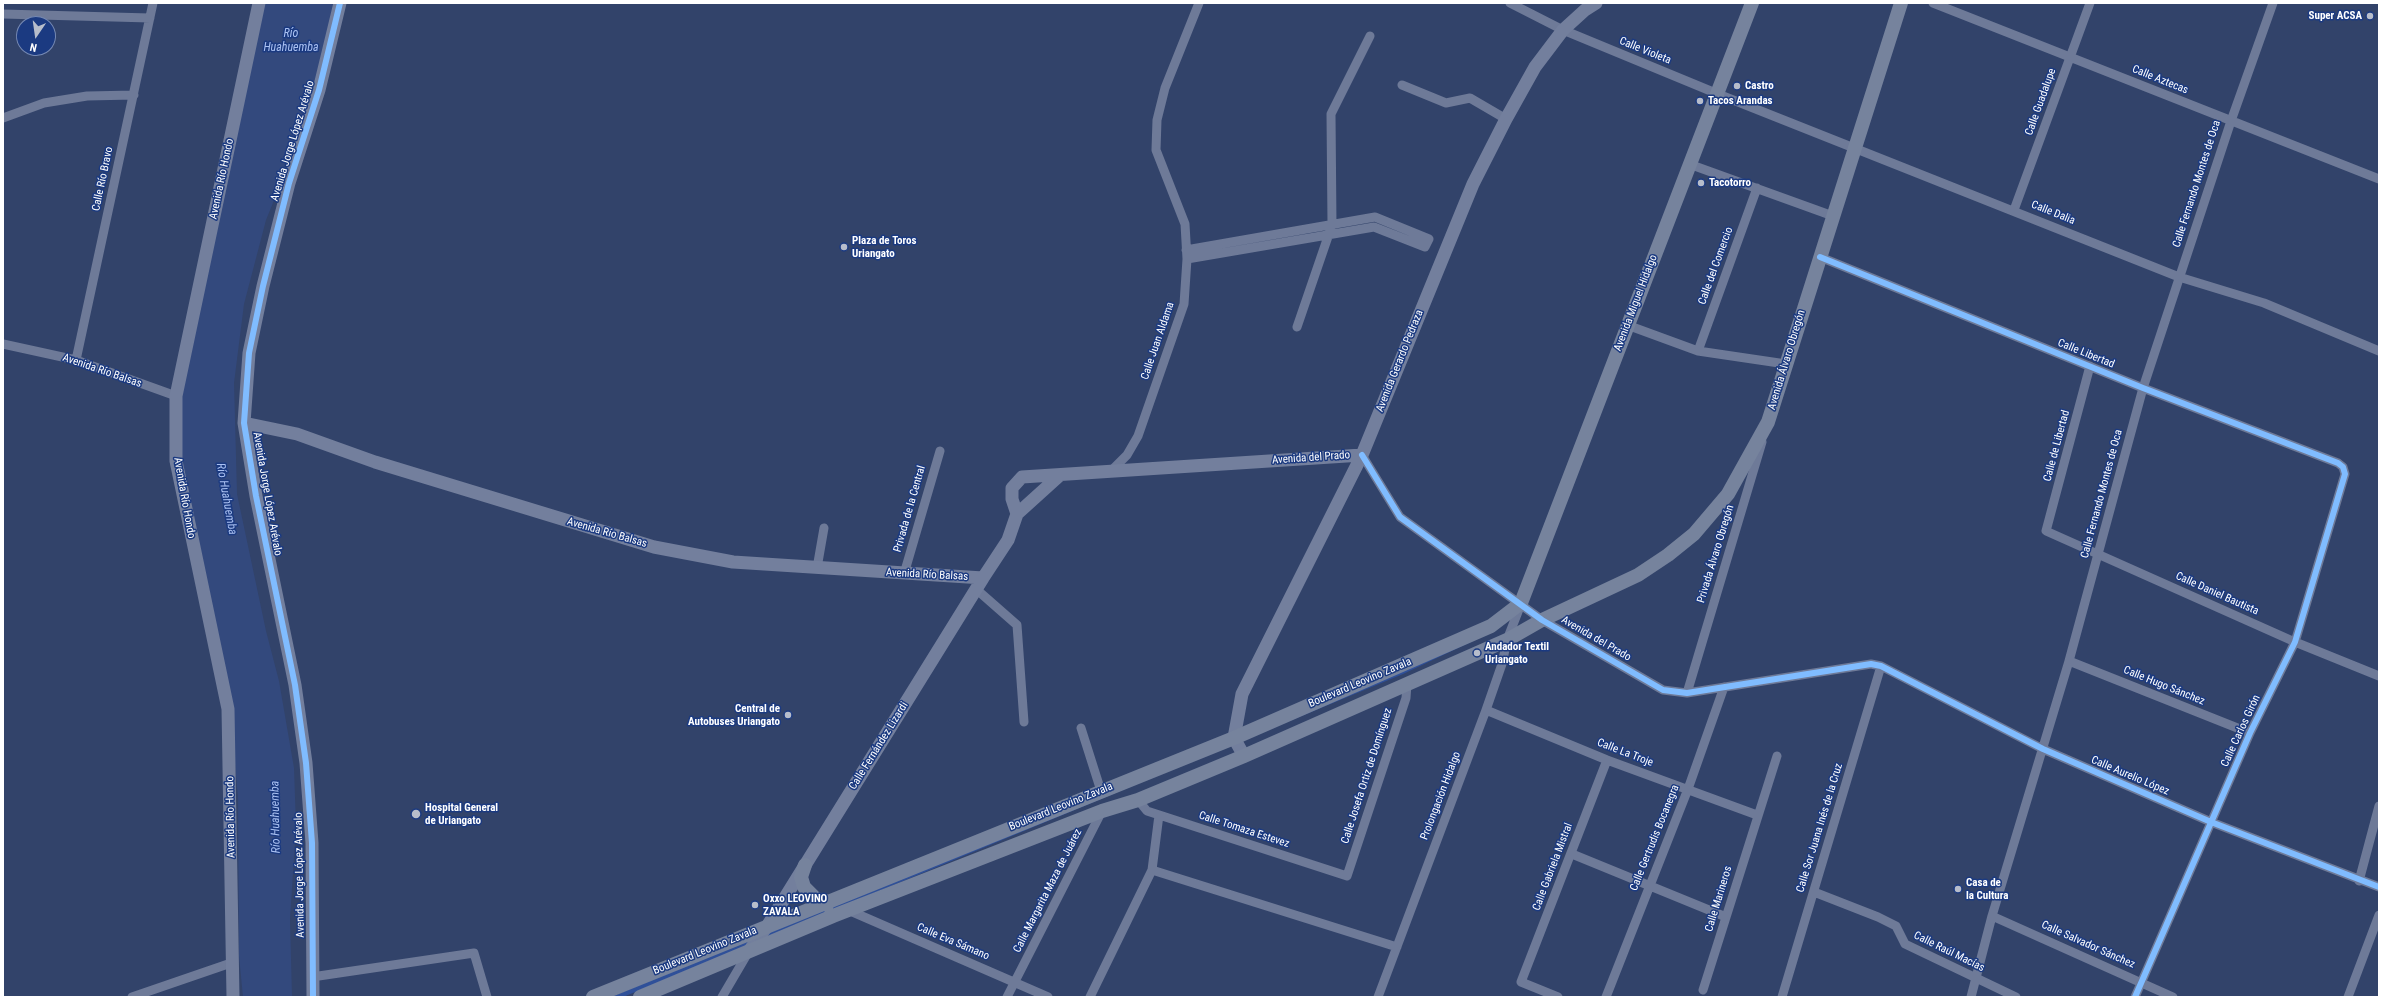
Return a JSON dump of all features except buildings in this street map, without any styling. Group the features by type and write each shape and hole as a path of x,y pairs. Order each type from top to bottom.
{"main road":[{"name":"Avenida Miguel Hidalgo","path":"1521,603 1752,3"},
{"name":"Avenida Álvaro Obregón","path":"1542,620 1638,575 1694,534 1728,494 1768,422 1900,3"},
{"name":"Boulevard Leovino Zavala","path":"593,997 1234,738 1491,626 1521,603"},
{"name":"Boulevard Leovino Zavala","path":"640,997 848,910 1102,811 1138,800 1244,756 1507,640 1542,620"},
{"path":"1380,675 1387,693"},
{"path":"805,865 801,877 804,887 816,899 826,902 833,916"}],"street":[{"name":"Calle Río Bravo","path":"76,360 153,3"},
{"name":"Avenida Río Hondo","path":"233,997 231,963 231,794 228,709 176,461 176,396 259,3"},
{"name":"Avenida Jorge López Arévalo","path":"313,997 312,843 306,763 295,685 256,496 244,423 249,353 263,286 289,183 319,90 340,3"},
{"name":"Calle Juan Aldama","path":"1111,471 1127,455 1138,436 1184,304 1187,254 1185,224 1156,150 1157,120 1165,88 1199,3"},
{"name":"Calle Violeta","path":"1510,3 1563,30 1718,94"},
{"name":"Avenida Gerardo Pedraza","path":"1234,738 1242,694 1362,455 1472,184 1535,67 1563,30 1585,10 1596,3"},
{"name":"Calle Aztecas","path":"1933,3 2379,179"},
{"name":"Calle Guadalupe","path":"2014,210 2090,3"},
{"name":"Calle Fernando Montes de Oca","path":"1972,997 1992,916 2069,660 2143,388 2231,121 2273,3"},
{"path":"3,14 150,18"},
{"path":"1297,327 1332,225 1331,114 1370,36"},
{"path":"1402,85 1446,103 1470,98 1506,119"},
{"name":"Calle Dalia","path":"1718,94 2014,210 2179,277 2264,303 2379,351"},
{"path":"3,118 44,103 87,96 134,95"},
{"path":"1690,164 1833,216"},
{"name":"Calle del Comercio","path":"1698,351 1757,188"},
{"path":"1375,217 1429,240 1425,247 1374,227 1328,235 1187,254 1375,217"},
{"name":"Calle Libertad","path":"1820,257 2143,388 2338,463 2343,468"},
{"path":"1628,325 1698,351 1786,364"},
{"name":"Avenida Río Balsas","path":"3,344 76,360 176,396"},
{"name":"Calle de Libertad","path":"2046,531 2090,366"},
{"name":"Privada Álvaro Obregón","path":"1687,694 1768,422"},
{"name":"Avenida Río Balsas","path":"244,423 297,434 382,464 654,547 733,562 982,578"},
{"name":"Privada de la Central","path":"904,574 940,451"},
{"name":"Avenida del Prado","path":"1017,514 1012,499 1012,488 1022,477 1059,476 1111,471 1362,455 1400,517 1521,603 1542,620 1663,690 1687,694 1871,664 1881,666"},
{"name":"Calle Carlos Girón","path":"2135,997 2250,733 2295,642 2345,474 2343,468"},
{"path":"1017,514 1059,476"},
{"name":"Calle Fernández Lizardi","path":"722,997 749,951 768,925 982,578 1008,540 1017,514"},
{"path":"817,568 824,528"},
{"name":"Calle Daniel Bautista","path":"2046,531 2295,642 2379,676"},
{"path":"976,589 1017,625 1024,722"},
{"name":"Prolongación Hidalgo","path":"1378,997 1486,710 1502,664 1507,640 1521,603"},
{"name":"Calle Hugo Sánchez","path":"2069,660 2250,733"},
{"name":"Calle Aurelio López","path":"1881,666 2043,749 2211,822 2359,881 2379,887"},
{"name":"Calle Sor Juana Inés de la Cruz","path":"1782,997 1881,666"},
{"name":"Calle Josefa Ortiz de Domínguez","path":"1347,876 1406,698 1408,684"},
{"name":"Calle Gertrudis Bocanegra","path":"1606,997 1688,789 1724,687"},
{"name":"Calle La Troje","path":"1486,710 1607,760 1757,815"},
{"path":"1081,728 1101,791"},
{"path":"1234,738 1244,756"},
{"name":"Calle Marineros","path":"1703,990 1757,815 1777,756"},
{"name":"Calle Gabriela Mistral","path":"1558,997 1521,982 1572,854 1607,760"},
{"name":"Calle Tomaza Estevez","path":"1138,800 1147,811 1347,876"},
{"path":"2359,881 2379,806"},
{"name":"Calle Margarita Maza de Juárez","path":"1007,997 1102,811"},
{"path":"1090,997 1152,870 1159,815"},
{"path":"1572,854 1726,917"},
{"path":"1152,870 1397,947"},
{"name":"Calle Raúl Macías","path":"1814,892 1878,917 1896,926 1905,944 2016,997"},
{"name":"Calle Eva Sámano","path":"848,910 1048,997"},
{"path":"2348,997 2379,915"},
{"name":"Calle Salvador Sánchez","path":"1992,916 2173,997"},
{"path":"312,977 474,953 487,997"},
{"path":"132,997 231,963"}],"shaded area":[{"path":"1494,631 1403,674 623,997 611,997"}],"water":[{"name":"Río Huahuemba","path":"259,3 339,3 319,90 266,220 244,304 234,383 237,494 266,631 279,681 294,768 296,826 290,919 292,997 243,997 239,956 238,797 230,709 180,461 179,397"}],"cycle path":[{"path":"313,997 312,843 306,763 295,685 256,496 244,423 249,353 263,286 289,183 319,90 340,3"},
{"path":"1820,257 2143,388 2338,463 2343,467 2345,474 2295,642 2250,733 2135,997"},
{"path":"1362,455 1400,517 1542,620 1663,690 1687,693 1871,664 1881,666 2043,749 2211,822 2379,887"}],"place":[{"name":"Super ACSA","path":"2370,16"},
{"name":"Castro","path":"1737,86"},
{"name":"Tacos Arandas","path":"1700,101"},
{"name":"Tacotorro","path":"1701,183"},
{"name":"Plaza de Toros Uriangato","path":"844,247"},
{"name":"Andador Textil Uriangato","path":"1477,653"},
{"name":"Central de Autobuses Uriangato","path":"788,715"},
{"name":"Hospital General de Uriangato","path":"416,814"},
{"name":"Casa de la Cultura","path":"1958,889"},
{"name":"Oxxo LEOVINO ZAVALA","path":"755,905"}]}
